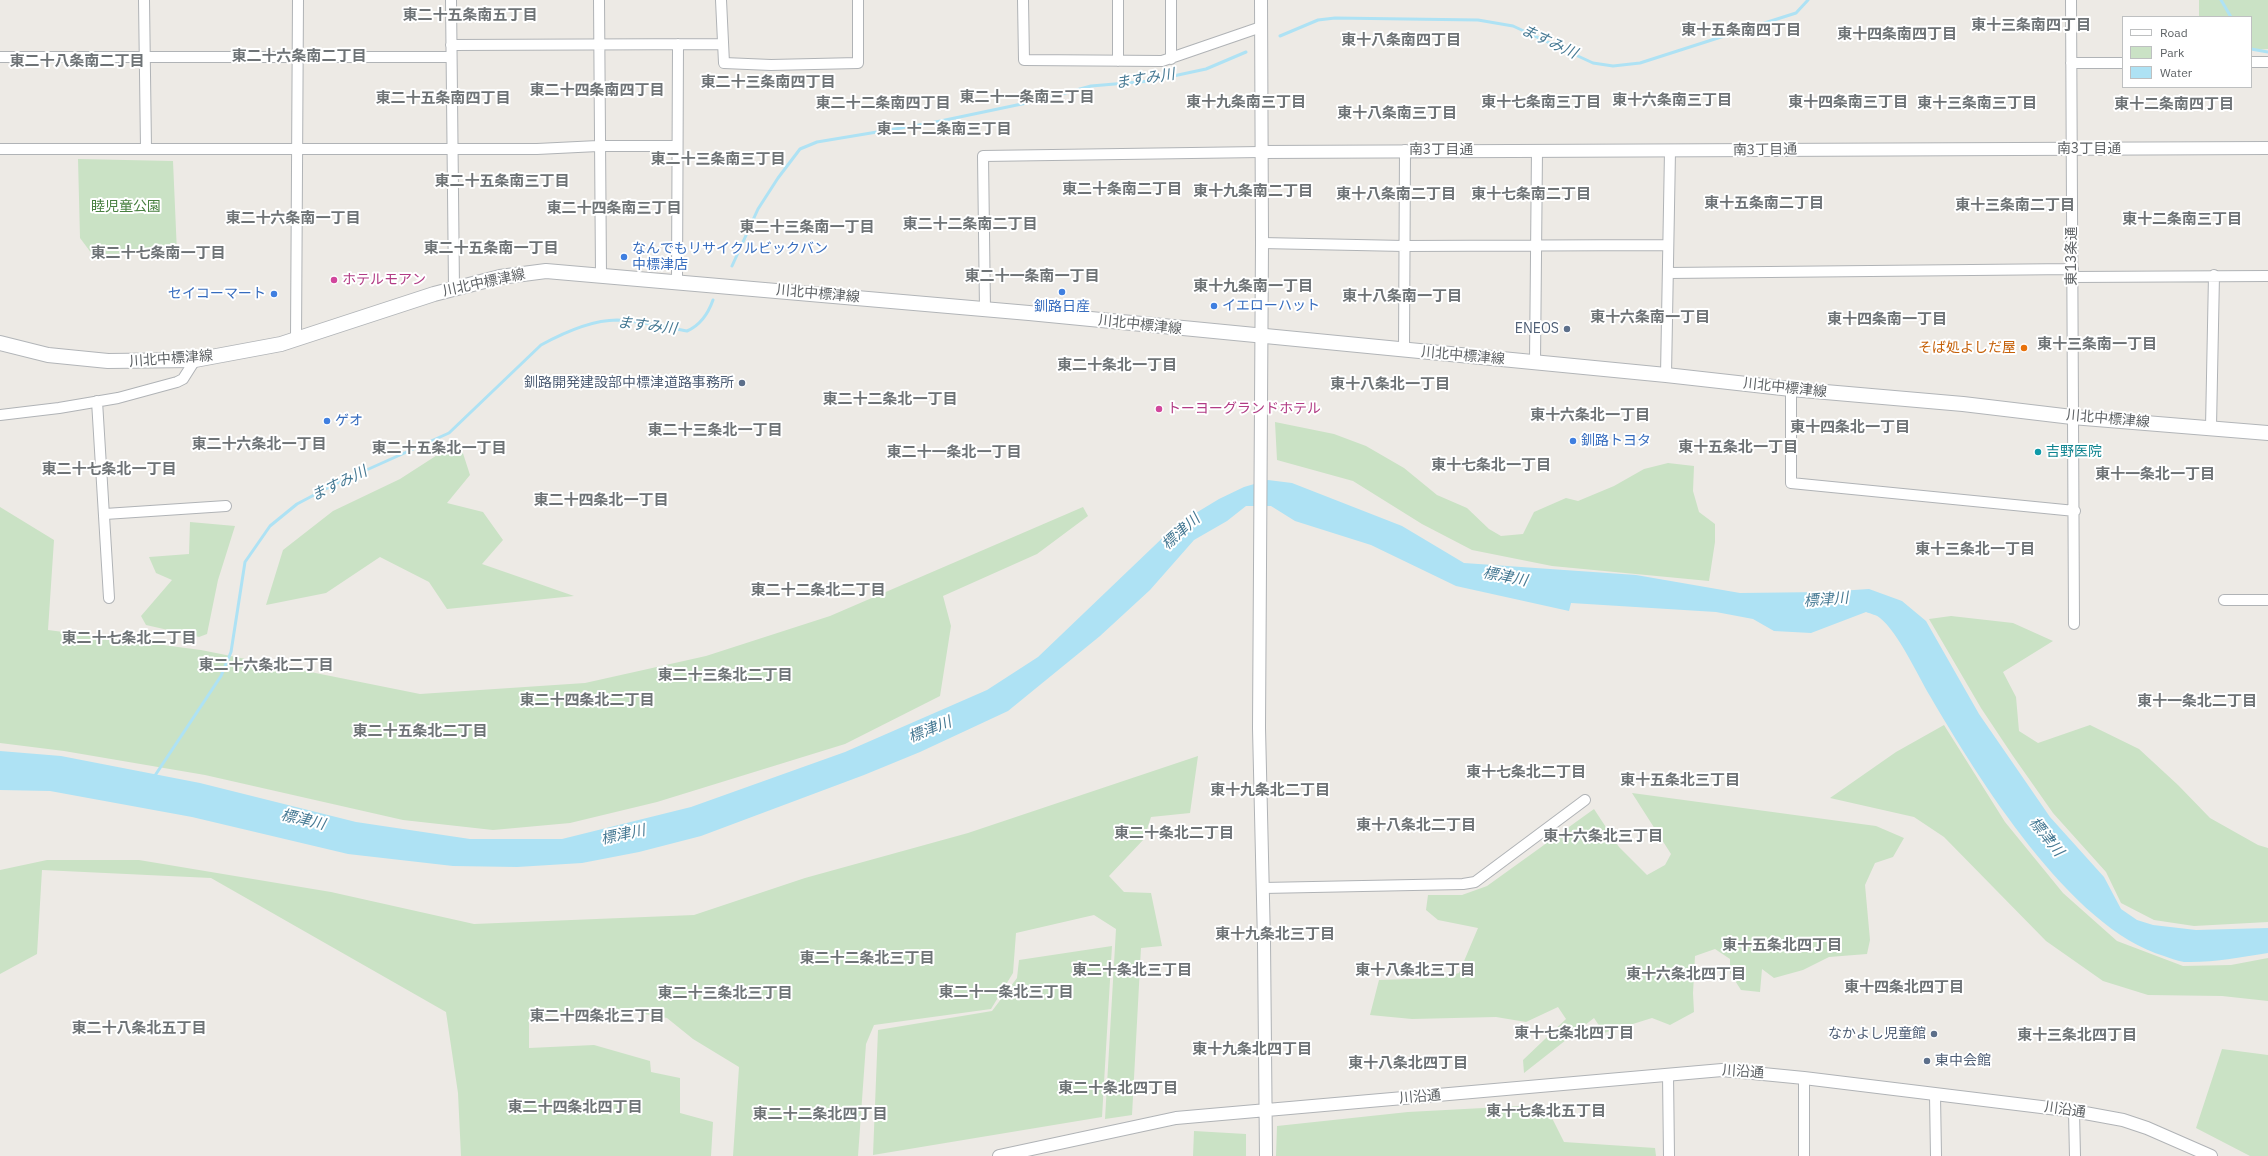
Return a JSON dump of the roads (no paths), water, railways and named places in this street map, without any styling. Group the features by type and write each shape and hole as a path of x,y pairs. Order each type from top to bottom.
{"main road":[{"name":"川北中標津線","path":"0,343 48,355 108,361 195,360 281,344 454,288 523,273 546,271 985,310 1404,351 1535,362 1791,389 1963,404 2072,417 2211,427 2268,433"}],"street":[{"path":"144,0 146,58 146,148"},
{"path":"296,339 298,0"},
{"path":"451,0 454,288"},
{"path":"599,0 598,146 601,275"},
{"path":"721,0 724,63 770,65 858,63 858,0"},
{"path":"1023,0 1024,60 1162,61 1261,27"},
{"path":"1118,0 1118,61"},
{"path":"1171,0 1171,59"},
{"path":"1261,0 1262,243 1259,728 1264,888 1266,1156"},
{"name":"東13条通","path":"2071,0 2073,273 2072,417 2075,511 2074,624"},
{"path":"677,282 676,146 678,44"},
{"path":"451,45 722,44"},
{"path":"0,57 451,57"},
{"path":"2252,62 2268,62"},
{"path":"2072,63 2122,63"},
{"path":"0,149 537,149 598,146 676,146"},
{"name":"南3丁目通","path":"1261,152 1405,150 1670,151 2268,148"},
{"path":"1404,351 1405,150"},
{"path":"1535,362 1537,150"},
{"path":"1666,375 1670,151"},
{"path":"985,310 983,156 1261,152"},
{"path":"1262,243 1404,246 1668,245"},
{"path":"1668,273 2073,273 2268,276"},
{"path":"2211,427 2214,275"},
{"path":"0,415 97,401 183,379 195,360"},
{"path":"1791,389 1791,483 2075,511"},
{"path":"97,401 109,598"},
{"path":"105,514 226,506"},
{"path":"2224,600 2268,600"},
{"path":"1264,888 1463,884 1475,882 1585,800"},
{"name":"川沿通","path":"998,1156 1176,1118 1722,1070 1804,1078 2074,1111 2123,1120 2147,1128 2208,1155"},
{"path":"1668,1074 1669,1156"},
{"path":"1804,1078 1804,1156"},
{"path":"1936,1095 1936,1156"},
{"path":"2074,1111 2075,1156"}],"water":[{"name":"標津川","path":"1268,480 1292,483 1402,526 1464,563 1636,575 1740,593 1824,592 1869,589 1902,601 1926,621 1979,714 2050,817 2104,877 2121,909 2137,920 2153,925 2196,930 2268,928 2268,953 2216,961 2182,962 2164,956 2129,940 2095,915 2061,883 2000,807 1950,730 1894,633 1876,615 1866,612 1811,633 1774,631 1753,619 1716,612 1571,603 1569,611 1456,586 1371,545 1295,521 1271,506 1246,506 1227,521 1194,540 1150,590 1100,636 1008,711 920,752 864,775 701,836 639,852 582,863 517,867 453,866 348,854 192,817 50,791 0,790 0,751 61,756 200,783 356,822 470,839 562,839 691,807 845,752 987,690 1038,657 1176,525 1219,499 1244,487"}],"waterway":[{"name":"ますみ川","path":"1280,36 1318,20 1335,18 1478,20 1513,26 1593,63 1613,66 1640,63 1796,13 1808,0"},
{"path":"2221,0 2230,16"},
{"path":"2252,49 2268,52"},
{"name":"ますみ川","path":"732,266 758,209 778,178 800,149 817,142 931,123 1036,101 1091,86 1150,81 1206,69 1246,52"},
{"name":"ますみ川","path":"154,777 221,676 231,652 245,562 270,526 297,504 333,485 449,433 541,345 550,340 597,322 617,320 652,324 687,331 692,329 700,322 709,310 713,300"}],"place":[{"name":"なんでもリサイクルビックバン 中標津店","path":"624,257"},
{"name":"ホテルモアン","path":"334,280"},
{"name":"釧路日産","path":"1062,292"},
{"name":"セイコーマート","path":"274,294"},
{"name":"イエローハット","path":"1214,306"},
{"name":"ENEOS","path":"1567,329"},
{"name":"そば処よしだ屋","path":"2024,348"},
{"name":"釧路開発建設部中標津道路事務所","path":"742,383"},
{"name":"トーヨーグランドホテル","path":"1159,409"},
{"name":"ゲオ","path":"327,421"},
{"name":"釧路トヨタ","path":"1573,441"},
{"name":"吉野医院","path":"2038,452"},
{"name":"なかよし児童館","path":"1934,1034"},
{"name":"東中会館","path":"1927,1061"}],"district":[{"name":"東二十五条南五丁目","path":"470,16"},
{"name":"東十三条南四丁目","path":"2031,26"},
{"name":"東十五条南四丁目","path":"1741,31"},
{"name":"東十四条南四丁目","path":"1897,35"},
{"name":"東十八条南四丁目","path":"1401,41"},
{"name":"東二十六条南二丁目","path":"299,57"},
{"name":"東二十八条南二丁目","path":"77,62"},
{"name":"東二十三条南四丁目","path":"768,83"},
{"name":"東二十四条南四丁目","path":"597,91"},
{"name":"東二十一条南三丁目","path":"1027,98"},
{"name":"東二十五条南四丁目","path":"443,99"},
{"name":"東十六条南三丁目","path":"1672,101"},
{"name":"東十九条南三丁目","path":"1246,103"},
{"name":"東十七条南三丁目","path":"1541,103"},
{"name":"東十四条南三丁目","path":"1848,103"},
{"name":"東二十二条南四丁目","path":"883,104"},
{"name":"東十三条南三丁目","path":"1977,104"},
{"name":"東十二条南四丁目","path":"2174,105"},
{"name":"東十八条南三丁目","path":"1397,114"},
{"name":"東二十二条南三丁目","path":"944,130"},
{"name":"東二十三条南三丁目","path":"718,160"},
{"name":"東二十五条南三丁目","path":"502,182"},
{"name":"東二十条南二丁目","path":"1122,190"},
{"name":"東十九条南二丁目","path":"1253,192"},
{"name":"東十八条南二丁目","path":"1396,195"},
{"name":"東十七条南二丁目","path":"1531,195"},
{"name":"東十五条南二丁目","path":"1764,204"},
{"name":"東十三条南二丁目","path":"2015,206"},
{"name":"東二十四条南三丁目","path":"614,209"},
{"name":"東二十六条南一丁目","path":"293,219"},
{"name":"東十二条南三丁目","path":"2182,220"},
{"name":"東二十二条南二丁目","path":"970,225"},
{"name":"東二十三条南一丁目","path":"807,228"},
{"name":"東二十五条南一丁目","path":"491,249"},
{"name":"東二十七条南一丁目","path":"158,254"},
{"name":"東二十一条南一丁目","path":"1032,277"},
{"name":"東十九条南一丁目","path":"1253,287"},
{"name":"東十八条南一丁目","path":"1402,297"},
{"name":"東十六条南一丁目","path":"1650,318"},
{"name":"東十四条南一丁目","path":"1887,320"},
{"name":"東十三条南一丁目","path":"2097,345"},
{"name":"東二十条北一丁目","path":"1117,366"},
{"name":"東十八条北一丁目","path":"1390,385"},
{"name":"東二十二条北一丁目","path":"890,400"},
{"name":"東十六条北一丁目","path":"1590,416"},
{"name":"東十四条北一丁目","path":"1850,428"},
{"name":"東二十三条北一丁目","path":"715,431"},
{"name":"東二十六条北一丁目","path":"259,445"},
{"name":"東十五条北一丁目","path":"1738,448"},
{"name":"東二十五条北一丁目","path":"439,449"},
{"name":"東二十一条北一丁目","path":"954,453"},
{"name":"東十七条北一丁目","path":"1491,466"},
{"name":"東二十七条北一丁目","path":"109,470"},
{"name":"東十一条北一丁目","path":"2155,475"},
{"name":"東二十四条北一丁目","path":"601,501"},
{"name":"東十三条北一丁目","path":"1975,550"},
{"name":"東二十二条北二丁目","path":"818,591"},
{"name":"東二十七条北二丁目","path":"129,639"},
{"name":"東二十六条北二丁目","path":"266,666"},
{"name":"東二十三条北二丁目","path":"725,676"},
{"name":"東二十四条北二丁目","path":"587,701"},
{"name":"東十一条北二丁目","path":"2197,702"},
{"name":"東二十五条北二丁目","path":"420,732"},
{"name":"東十七条北二丁目","path":"1526,773"},
{"name":"東十五条北三丁目","path":"1680,781"},
{"name":"東十九条北二丁目","path":"1270,791"},
{"name":"東十八条北二丁目","path":"1416,826"},
{"name":"東二十条北二丁目","path":"1174,834"},
{"name":"東十六条北三丁目","path":"1603,837"},
{"name":"東十九条北三丁目","path":"1275,935"},
{"name":"東十五条北四丁目","path":"1782,946"},
{"name":"東二十二条北三丁目","path":"867,959"},
{"name":"東二十条北三丁目","path":"1132,971"},
{"name":"東十八条北三丁目","path":"1415,971"},
{"name":"東十六条北四丁目","path":"1686,975"},
{"name":"東十四条北四丁目","path":"1904,988"},
{"name":"東二十一条北三丁目","path":"1006,993"},
{"name":"東二十三条北三丁目","path":"725,994"},
{"name":"東二十四条北三丁目","path":"597,1017"},
{"name":"東二十八条北五丁目","path":"139,1029"},
{"name":"東十七条北四丁目","path":"1574,1034"},
{"name":"東十三条北四丁目","path":"2077,1036"},
{"name":"東十九条北四丁目","path":"1252,1050"},
{"name":"東十八条北四丁目","path":"1408,1064"},
{"name":"東二十条北四丁目","path":"1118,1089"},
{"name":"東二十四条北四丁目","path":"575,1108"},
{"name":"東十七条北五丁目","path":"1546,1112"},
{"name":"東二十二条北四丁目","path":"820,1115"}],"park label":[{"name":"睦児童公園","path":"126,207"}]}
